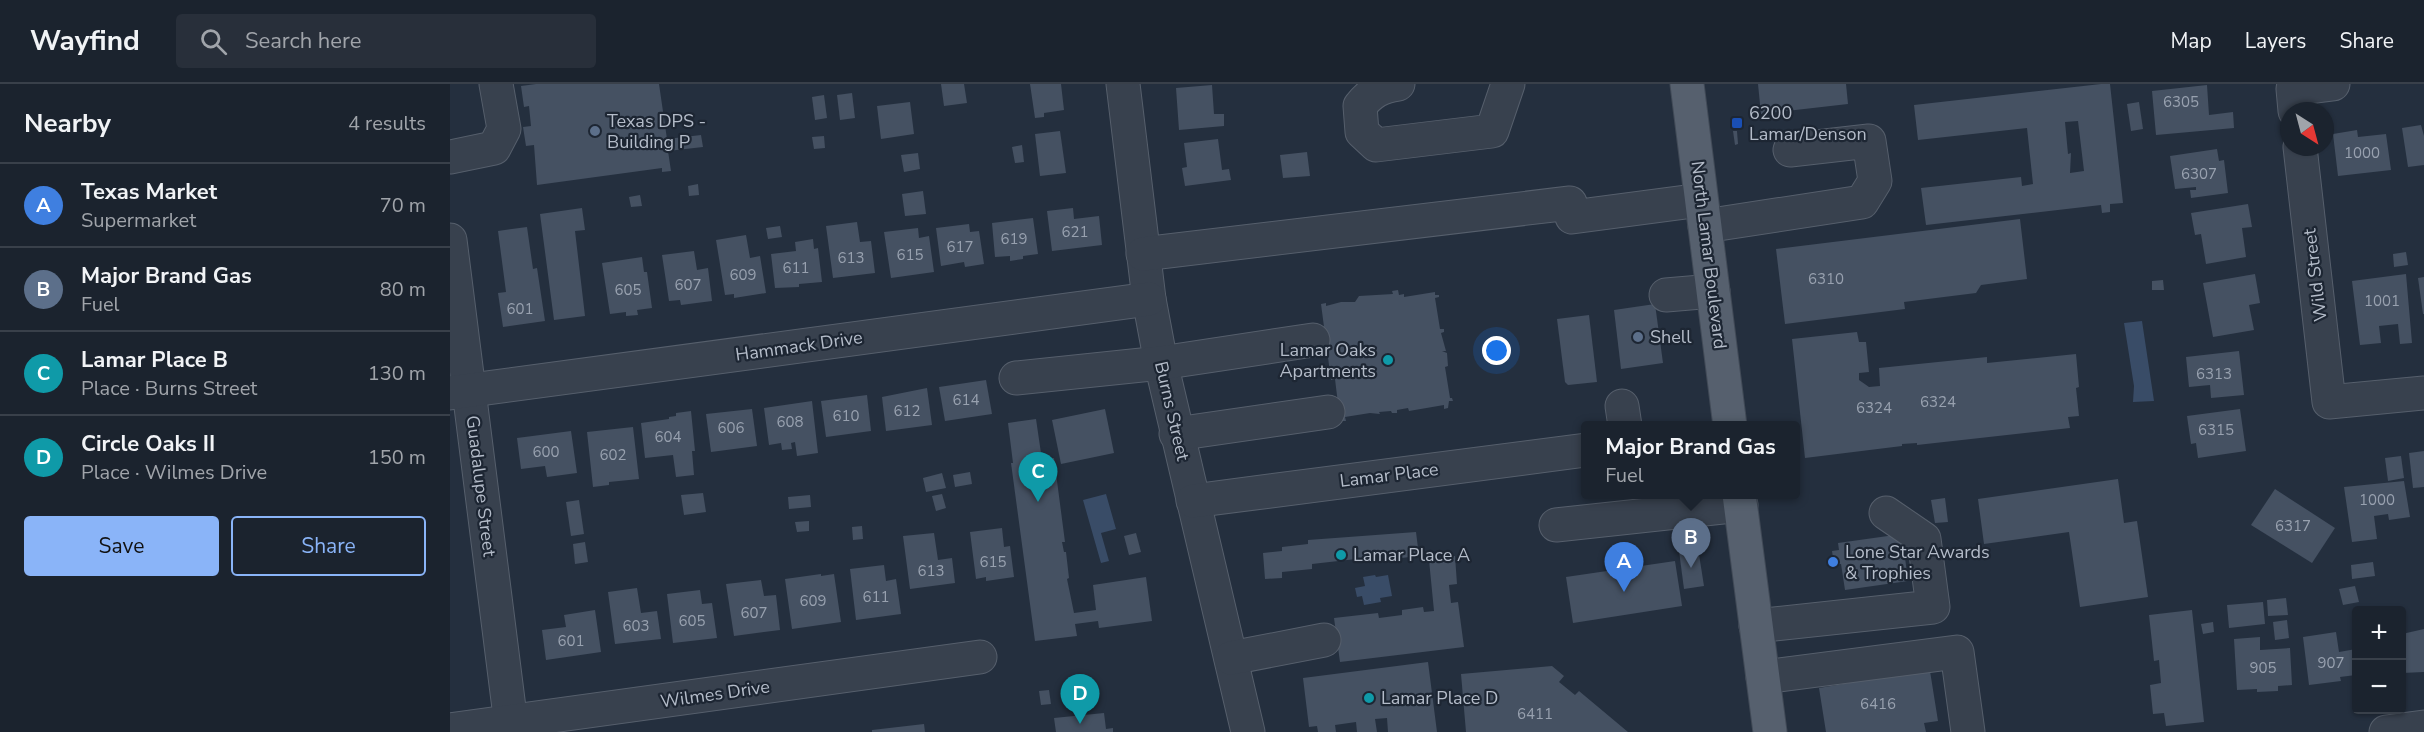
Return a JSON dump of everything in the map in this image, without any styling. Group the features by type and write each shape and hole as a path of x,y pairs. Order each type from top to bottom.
{"main road":[{"name":"North Lamar Boulevard","path":"1687,84 1730,421"},
{"path":"1740,500 1770,732"}],"street":[{"path":"450,157 494,148 504,129 496,84"},
{"name":"Burns Street","path":"1123,84 1149,299 1161,363 1248,732"},
{"path":"1398,84 1386,86 1368,96 1360,106 1362,132 1376,145 1492,131 1509,84"},
{"path":"2294,100 2334,84"},
{"path":"1143,254 1570,203 1572,217 1703,213 1862,202 1875,181 1869,141 1790,150"},
{"name":"Wild Street","path":"2301,156 2330,402 2424,393"},
{"name":"Guadalupe Street","path":"450,240 460,392 511,727"},
{"path":"1666,295 1713,291"},
{"name":"Hammack Drive","path":"460,392 1149,299"},
{"path":"1016,378 1161,363 1313,340"},
{"path":"1176,434 1328,412"},
{"name":"Lamar Place","path":"1193,501 1581,451"},
{"path":"1556,525 1740,500"},
{"path":"1756,626 1933,607 1924,539 1886,513"},
{"path":"1231,658 1324,640"},
{"path":"1763,677 1957,652 1968,732"},
{"name":"Wilmes Drive","path":"450,730 511,727 980,657"},
{"path":"2386,732 2424,727"}],"water":[{"path":"2142,321 2154,401 2133,402 2134,386 2124,323"},
{"path":"1106,494 1116,529 1101,533 1109,561 1101,563 1083,500"},
{"path":"1375,575 1376,577 1388,575 1392,596 1380,598 1381,602 1364,605 1362,596 1357,597 1355,588 1365,586 1363,577"}],"building":[{"name":"Texas DPS - Building P","path":"659,84 667,139 701,135 703,147 668,151 671,171 662,172 662,168 537,185 534,145 526,146 523,127 531,126 529,106 524,107 521,86"},
{"path":"941,84 964,84 967,103 944,106"},
{"path":"1030,84 1061,84 1064,110 1044,113 1044,117 1035,118"},
{"path":"1758,84 1846,84 1848,104 1761,114"},
{"path":"2110,84 2123,203 2110,204 2110,212 2102,213 2101,205 1926,225 1921,188 2021,177 2022,186 2033,184 2027,128 1918,140 1914,105","holes":["2078,121 2084,171 2070,173 2071,153 2068,154 2065,122"]},
{"path":"1212,85 1214,114 1224,114 1224,126 1179,130 1176,88"},
{"path":"2207,85 2209,115 2233,112 2234,128 2156,135 2152,91"},
{"path":"852,93 855,118 840,120 837,95"},
{"path":"824,95 827,118 815,120 812,97"},
{"path":"910,102 914,134 881,139 877,106"},
{"path":"2139,102 2143,129 2131,131 2127,104"},
{"path":"2421,125 2424,136 2424,165 2408,167 2402,128"},
{"path":"2357,130 2358,137 2386,134 2391,170 2338,176 2334,134"},
{"path":"1060,131 1066,173 1040,176 1035,134"},
{"path":"1733,131 1737,131 1738,144 1735,145"},
{"path":"824,136 825,148 814,149 812,137"},
{"path":"1218,139 1222,170 1229,169 1231,180 1185,186 1182,168 1187,167 1184,143"},
{"path":"1022,145 1024,162 1015,163 1012,147"},
{"path":"2217,149 2219,161 2224,160 2228,193 2191,198 2190,190 2196,190 2196,187 2175,189 2170,156"},
{"path":"1307,152 1310,176 1283,178 1280,155"},
{"path":"918,153 920,169 904,172 901,155"},
{"path":"698,184 699,195 689,196 688,186"},
{"path":"923,191 926,214 905,216 902,194"},
{"path":"640,195 642,206 631,207 629,197"},
{"path":"2248,204 2252,227 2242,228 2246,257 2206,264 2201,234 2195,235 2191,213"},
{"path":"582,208 585,230 575,231 585,316 554,320 540,214"},
{"path":"1073,208 1074,219 1099,216 1102,245 1052,251 1047,211"},
{"path":"1033,218 1038,254 1010,261 1010,256 995,257 992,223"},
{"path":"2020,219 2027,279 1981,285 1976,293 1904,302 1905,309 1785,324 1776,249"},
{"path":"857,222 860,242 871,241 875,273 833,278 826,226"},
{"path":"969,224 970,232 979,231 984,264 965,267 964,262 941,266 936,228"},
{"path":"780,226 782,237 768,239 766,228"},
{"path":"527,227 533,269 537,268 545,321 503,327 498,293 506,292 498,231"},
{"path":"918,228 919,238 929,236 934,272 891,278 884,232"},
{"path":"746,235 750,258 760,256 766,293 734,298 734,294 725,295 716,240"},
{"path":"813,239 814,249 818,248 822,282 799,284 799,287 775,288 771,254 796,251 795,242"},
{"path":"694,251 697,270 708,268 712,301 681,305 680,300 669,301 662,255"},
{"path":"2406,252 2408,265 2394,267 2393,254"},
{"path":"642,257 644,272 647,272 652,308 637,310 638,315 626,316 626,312 610,314 602,263"},
{"path":"2255,274 2260,303 2249,305 2254,330 2213,337 2203,283"},
{"path":"2406,274 2412,343 2400,344 2398,324 2379,326 2381,343 2360,345 2352,281"},
{"path":"2424,277 2424,314 2423,314 2418,278"},
{"path":"2163,280 2164,290 2152,290 2152,281"},
{"name":"Lamar Oaks Apartments","path":"1398,290 1399,295 1404,294 1404,297 1435,292 1435,295 1439,295 1435,298 1440,329 1444,329 1441,333 1446,351 1442,351 1447,353 1448,366 1445,367 1450,398 1453,401 1449,401 1448,408 1444,409 1444,405 1409,411 1408,408 1397,410 1397,413 1391,411 1345,417 1346,421 1342,421 1335,379 1331,380 1321,304 1326,303 1326,306 1341,302 1355,302 1359,296 1393,294 1392,291"},
{"name":"Shell","path":"1655,304 1663,363 1621,369 1614,310"},
{"path":"1589,315 1597,382 1568,385 1565,382 1557,319"},
{"path":"1857,332 1859,342 1866,342 1869,372 1859,373 1859,380 1869,387 1880,386 1879,368 1987,357 1987,363 2076,354 2079,416 2068,417 2070,428 1917,445 1917,443 1902,444 1902,446 1805,458 1792,339"},
{"path":"2239,351 2244,395 2211,398 2210,385 2189,387 2186,357"},
{"path":"986,380 992,414 945,421 939,387"},
{"path":"927,388 932,425 886,431 882,397"},
{"path":"867,395 871,431 826,437 821,401"},
{"path":"812,401 818,453 797,456 795,442 791,443 792,449 782,450 781,443 769,445 764,408"},
{"path":"752,409 757,446 711,452 706,414"},
{"path":"1105,409 1114,453 1061,464 1052,420"},
{"path":"2240,409 2246,451 2198,458 2196,443 2191,444 2187,416"},
{"path":"691,411 695,451 692,451 694,475 676,477 673,455 645,458 641,423 669,419 669,417 676,416 676,413"},
{"path":"1036,419 1042,460 1054,458 1065,542 1062,542 1064,552 1066,552 1069,578 1067,579 1074,613 1096,610 1093,585 1146,577 1152,621 1099,628 1098,621 1075,624 1077,636 1035,641 1011,463 1013,463 1008,423"},
{"path":"633,427 639,479 609,482 609,485 593,487 587,432"},
{"path":"571,431 577,473 547,477 545,466 521,469 517,438"},
{"path":"2424,451 2424,487 2413,488 2409,453"},
{"path":"2401,456 2404,478 2388,481 2385,458"},
{"path":"970,472 972,484 955,487 953,475"},
{"path":"942,473 946,488 926,492 923,478"},
{"path":"2118,479 2124,523 2137,521 2148,597 2080,607 2069,532 1984,544 1978,499"},
{"path":"2404,481 2410,517 2389,520 2388,514 2374,516 2377,539 2352,542 2344,487"},
{"path":"2275,489 2335,528 2312,563 2251,525"},
{"path":"703,493 706,512 684,515 681,495"},
{"path":"942,494 946,508 936,511 932,496"},
{"path":"810,495 811,507 789,509 788,497"},
{"path":"1945,498 1948,522 1935,523 1931,500"},
{"path":"579,500 584,534 571,536 566,502"},
{"path":"809,521 809,531 797,532 795,522"},
{"path":"862,526 863,539 853,540 852,527"},
{"path":"1002,528 1004,547 1010,546 1014,577 986,581 986,577 976,579 970,532"},
{"name":"Lamar Place A","path":"1416,532 1419,556 1365,562 1365,558 1312,564 1312,569 1282,572 1282,578 1265,579 1263,553 1282,551 1282,547 1308,544 1308,540"},
{"path":"934,533 938,560 952,558 955,583 910,589 903,536"},
{"path":"1136,533 1141,552 1129,555 1124,536"},
{"path":"1902,534 1908,581 1845,590 1841,564 1834,565 1832,551 1839,550 1838,543"},
{"path":"585,542 588,562 575,564 573,544"},
{"path":"1698,548 1704,586 1684,589 1679,551"},
{"path":"1455,556 1457,584 1449,585 1451,603 1458,602 1464,647 1340,662 1334,618 1378,613 1379,618 1402,615 1402,610 1423,607 1424,612 1434,611 1429,560"},
{"path":"1675,561 1682,606 1573,623 1566,577"},
{"path":"2373,562 2375,576 2352,579 2351,565"},
{"path":"884,565 886,581 896,579 901,614 856,620 850,569"},
{"path":"821,574 821,576 834,574 841,622 792,629 785,579"},
{"path":"761,580 764,596 776,595 780,630 734,636 726,584"},
{"path":"2355,586 2359,602 2343,605 2339,589"},
{"path":"637,588 641,613 657,611 661,639 615,644 608,592"},
{"path":"700,590 702,604 712,603 717,638 673,643 667,594"},
{"path":"2286,598 2288,615 2268,616 2267,600"},
{"path":"2263,602 2265,624 2229,628 2227,605"},
{"path":"595,610 601,652 546,660 542,630 566,627 564,615"},
{"path":"2192,610 2204,722 2166,726 2164,713 2153,714 2150,685 2161,683 2159,660 2154,661 2149,615"},
{"path":"2287,620 2289,638 2275,640 2273,622"},
{"path":"2213,622 2214,632 2203,634 2201,624"},
{"path":"2424,629 2424,672 2406,673 2406,633"},
{"path":"2336,632 2339,652 2352,650 2352,676 2340,677 2341,681 2309,685 2303,637"},
{"path":"2260,637 2260,650 2290,648 2292,685 2278,686 2278,691 2237,690 2234,639"},
{"name":"Lamar Place D","path":"1428,662 1437,732 1388,732 1387,718 1375,719 1377,732 1357,732 1356,722 1335,725 1336,732 1318,732 1317,726 1309,727 1303,678"},
{"path":"1552,666 1564,676 1559,682 1575,695 1579,691 1628,732 1466,732 1461,674"},
{"path":"1930,671 1938,721 1924,723 1926,732 1826,732 1819,688 1849,683 1848,674"},
{"path":"1049,690 1051,704 1041,705 1039,691"},
{"path":"1104,713 1106,729 1113,728 1113,732 1056,732 1054,718"},
{"path":"924,724 925,732 872,732 872,730"}],"place":[{"name":"6200 Lamar/Denson","path":"1737,123"},
{"name":"Texas DPS - Building P","path":"595,131"},
{"name":"Shell","path":"1638,337"},
{"name":"Lamar Oaks Apartments","path":"1388,360"},
{"name":"Lamar Place B","path":"1038,502"},
{"name":"Lamar Place A","path":"1341,555"},
{"name":"Lone Star Awards & Trophies","path":"1833,562"},
{"name":"Major Brand Gas","path":"1691,568"},
{"name":"Texas Market","path":"1624,592"},
{"name":"Lamar Place D","path":"1369,698"},
{"name":"Circle Oaks II","path":"1080,724"}]}
